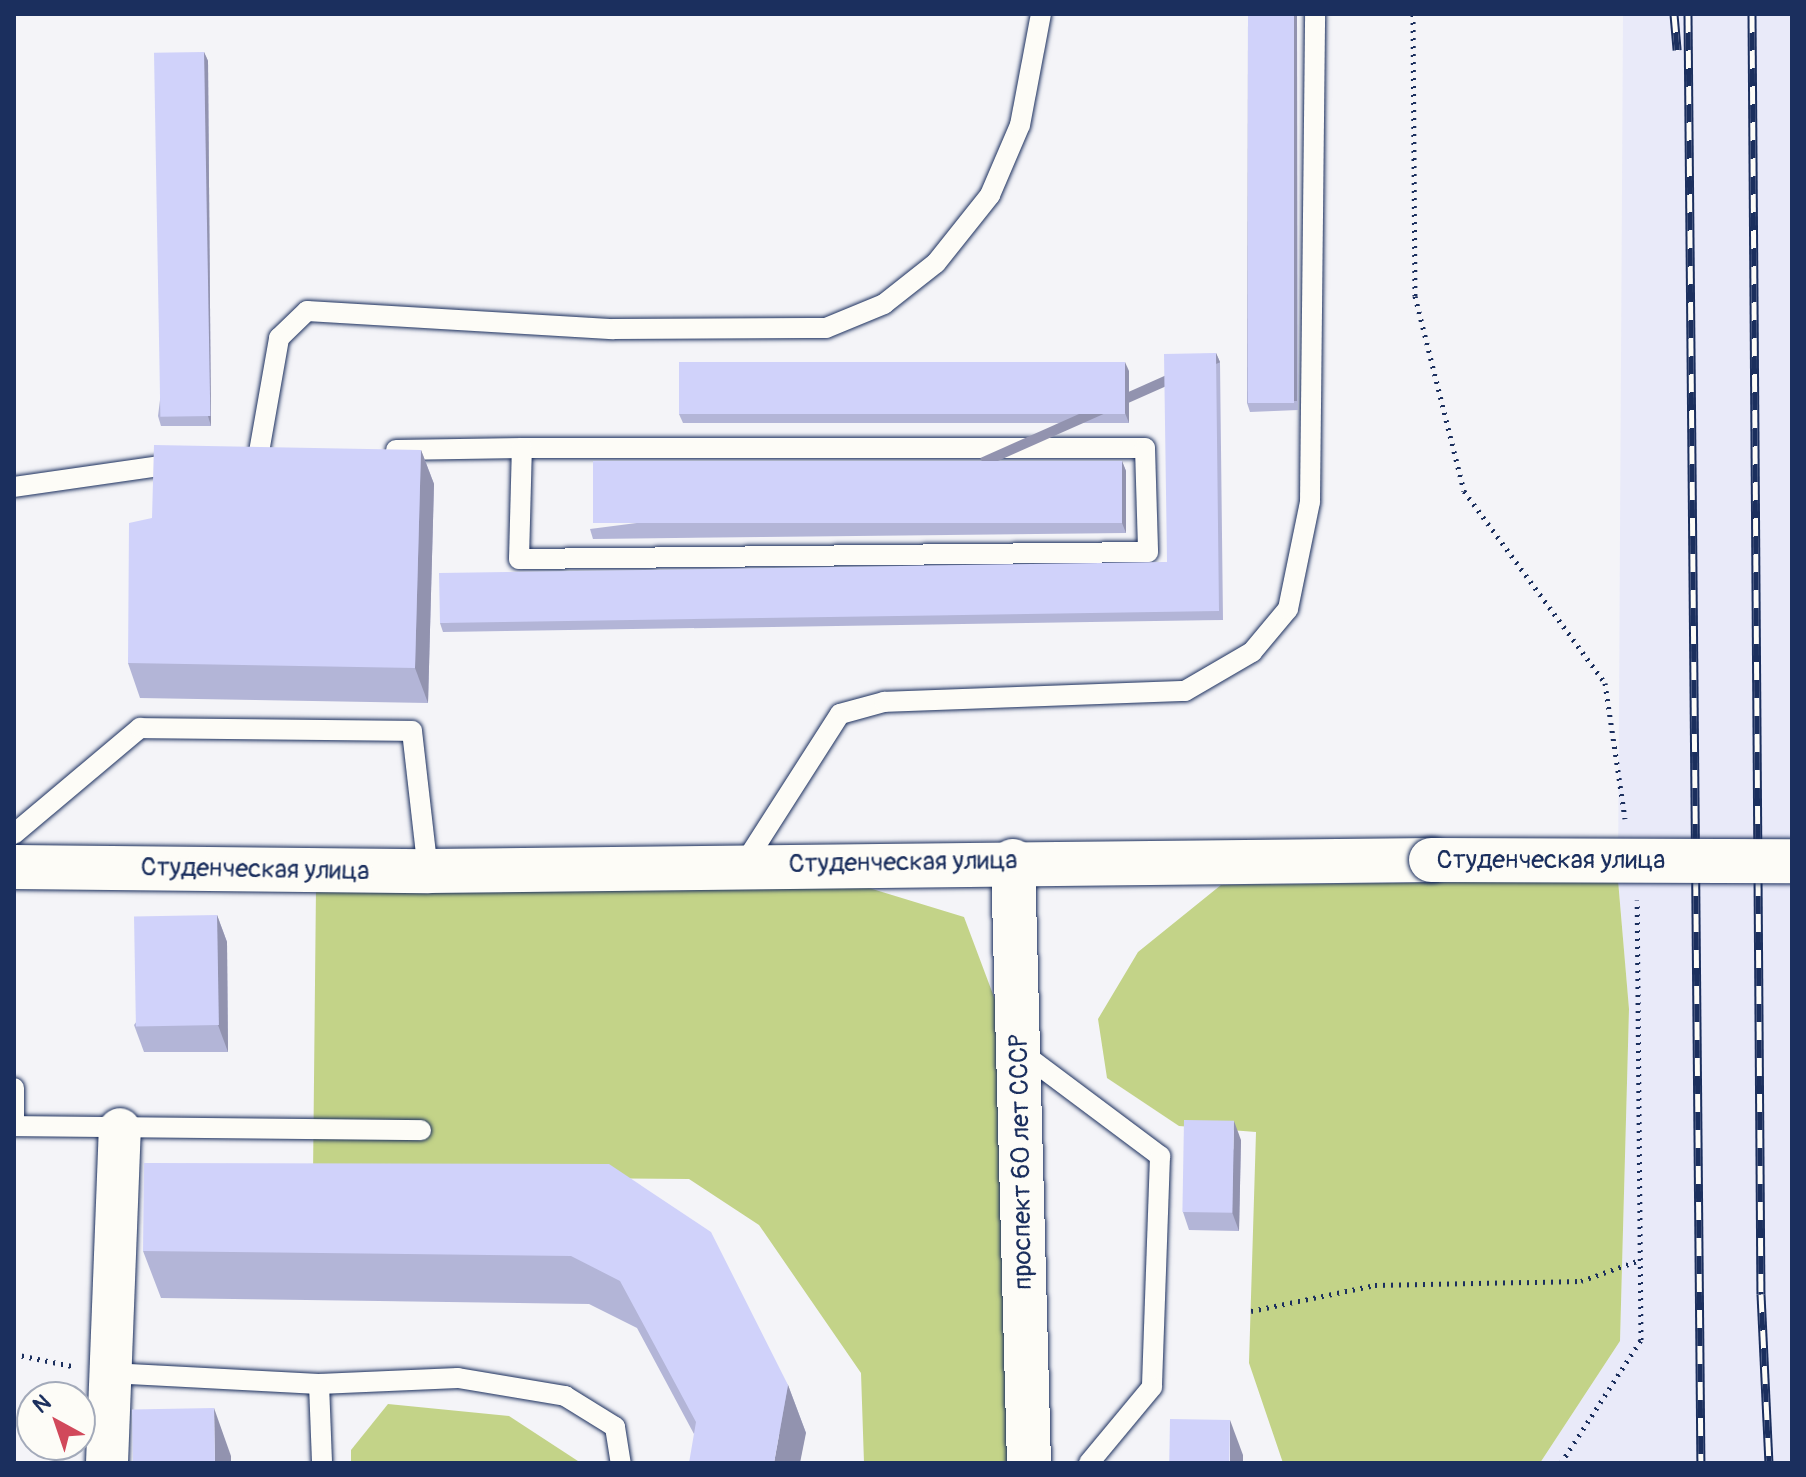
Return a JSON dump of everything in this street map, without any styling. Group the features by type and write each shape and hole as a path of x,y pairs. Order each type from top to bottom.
{"main road":[{"name":"Студенческая улица","path":"14,867 428,871 1013,861 1792,861"},
{"name":"проспект 60 лет СССР","path":"1013,861 1029,1463"}],"street":[{"path":"107,1463 120,1129"}],"lane":[{"path":"259,452 279,338 307,311 613,329 826,328 884,304 936,263 990,195 1020,125 1041,14"},
{"path":"744,864 840,714 884,702 1185,691 1252,652 1288,609 1310,502 1315,14"},
{"path":"368,451 522,448 1145,448 1148,552 519,559 522,448"},
{"path":"229,457 259,452 290,452"},
{"path":"14,487 198,461"},
{"path":"14,834 140,728 412,731 428,871"},
{"path":"1020,1051 1160,1156 1152,1387 1089,1463"},
{"path":"14,1088 14,1126 421,1130"},
{"path":"110,1373 319,1384 458,1378 565,1396 615,1427 621,1463"},
{"path":"319,1384 322,1463"}],"path":[{"path":"1413,14 1415,296 1464,491 1605,683 1627,832"},
{"path":"1561,1463 1641,1340 1636,891"},
{"path":"1251,1311 1375,1285 1581,1281 1640,1260"},
{"path":"14,1354 110,1373"}],"shaded area":[{"path":"1623,14 1792,14 1792,1463 1540,1463 1620,1341 1629,1009 1618,880"}],"green space":[{"path":"820,873 964,917 1000,1013 1010,1463 864,1463 861,1373 759,1225 689,1179 313,1176 316,887"},
{"path":"1618,880 1629,1009 1620,1341 1540,1463 1283,1463 1249,1363 1256,1132 1179,1126 1107,1078 1098,1019 1138,952 1221,885"},
{"path":"388,1404 509,1416 581,1463 351,1463 351,1450"}],"building":[{"path":"1248,14 1294,14 1294,403 1248,403"},
{"path":"204,52 210,416 160,417 154,53"},
{"path":"1216,353 1219,611 440,623 439,573 1167,562 1164,354"},
{"path":"679,362 1125,362 1125,414 679,414"},
{"path":"154,445 421,450 415,668 128,663 129,523 152,518"},
{"path":"593,461 1122,461 1122,523 593,523"},
{"path":"217,915 219,1025 136,1026 134,916"},
{"path":"1184,1120 1234,1121 1232,1213 1182,1212"},
{"path":"144,1163 609,1164 711,1232 788,1385 774,1463 689,1463 696,1422 620,1281 571,1256 143,1251"},
{"path":"214,1408 215,1463 133,1463 132,1409"},
{"path":"1170,1419 1230,1420 1229,1463 1169,1463"}],"railway":[{"path":"1674,14 1677,50"},
{"path":"1688,14 1701,1463"},
{"path":"1752,14 1761,1294 1769,1463"}]}
